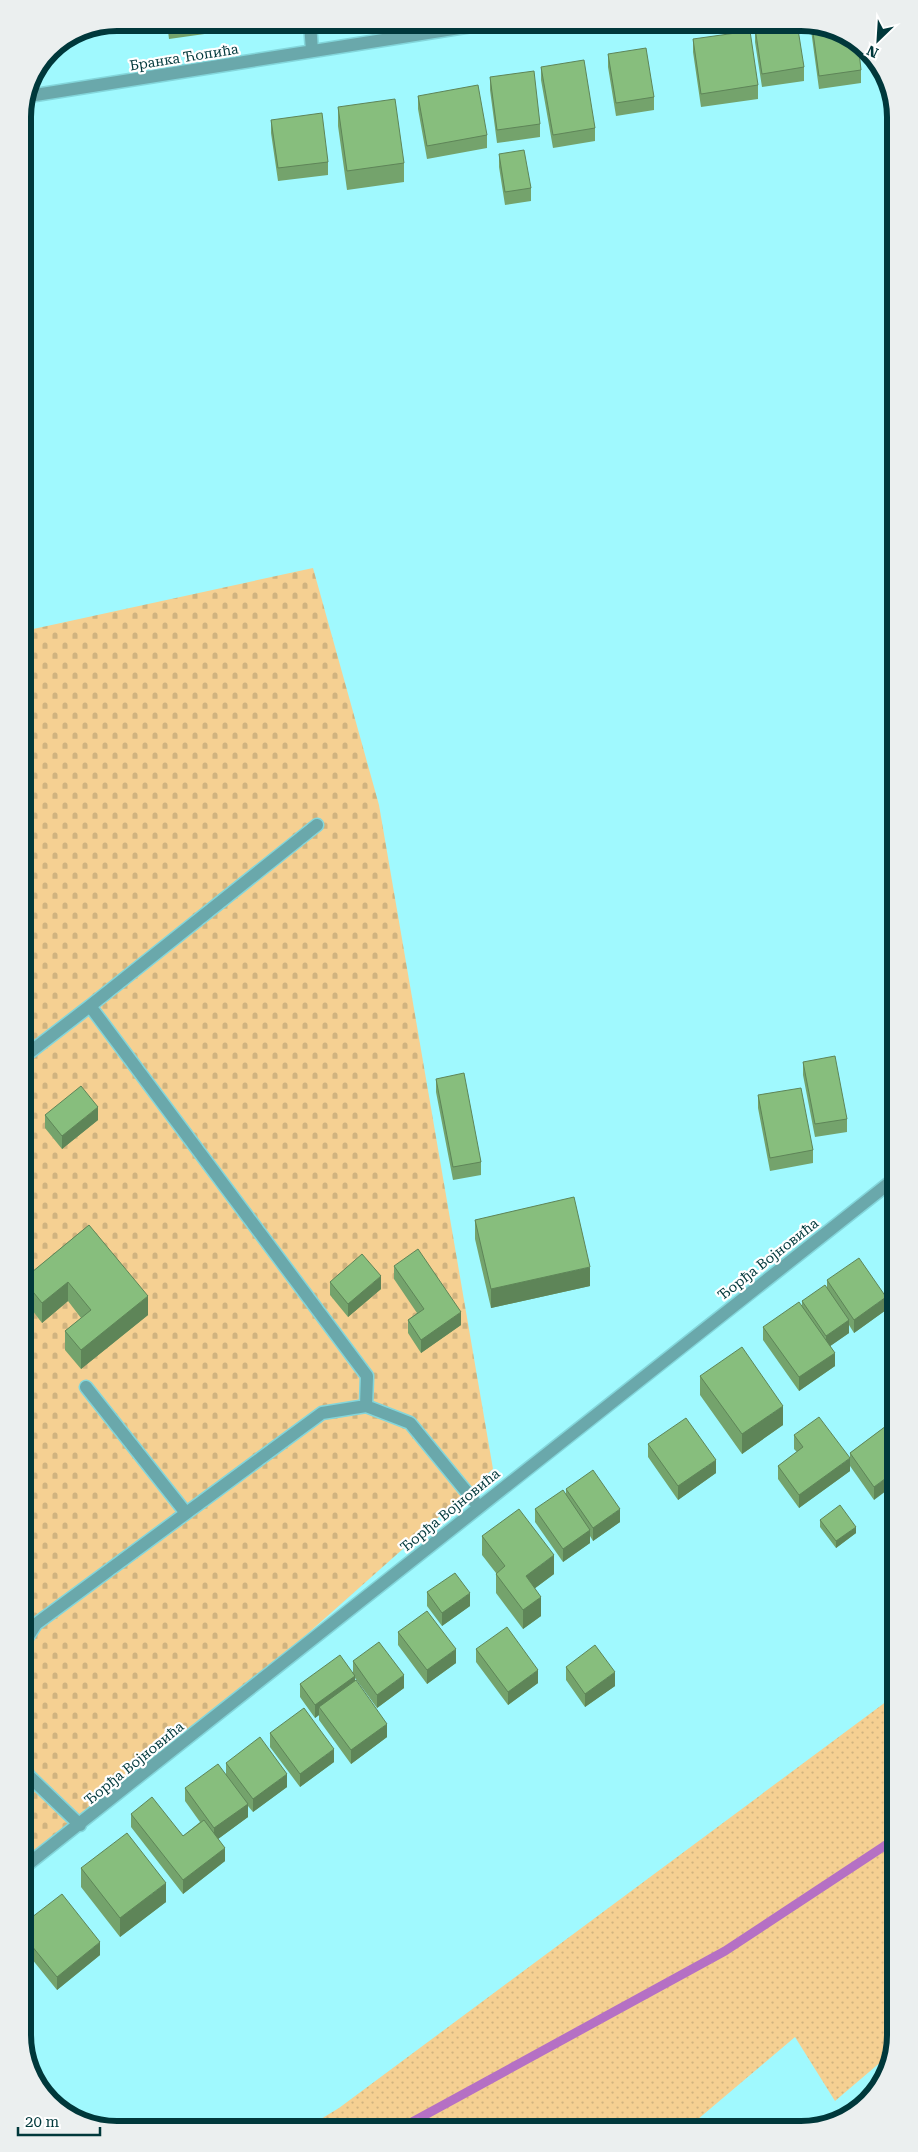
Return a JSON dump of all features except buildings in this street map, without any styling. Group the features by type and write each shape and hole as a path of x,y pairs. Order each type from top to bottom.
{"street":[{"path":"311,31 312,51"},
{"name":"Бранка Ћопића","path":"34,95 440,31"},
{"path":"31,1051 317,825"},
{"path":"90,1006 367,1376 366,1406"},
{"name":"Ђорђа Војновића","path":"31,1862 887,1185"},
{"path":"86,1387 186,1513"},
{"path":"31,1631 36,1624 322,1413 366,1406 410,1423 479,1507"},
{"path":"31,1778 80,1825"}],"green space":[{"path":"313,568 379,805 493,1469 136,1786 31,1861 31,629"},
{"path":"887,1700 886,2046 883,2060 835,2101 795,2037 696,2121 318,2121 339,2108"}],"waterway":[{"path":"414,2121 725,1951 887,1844"}]}
